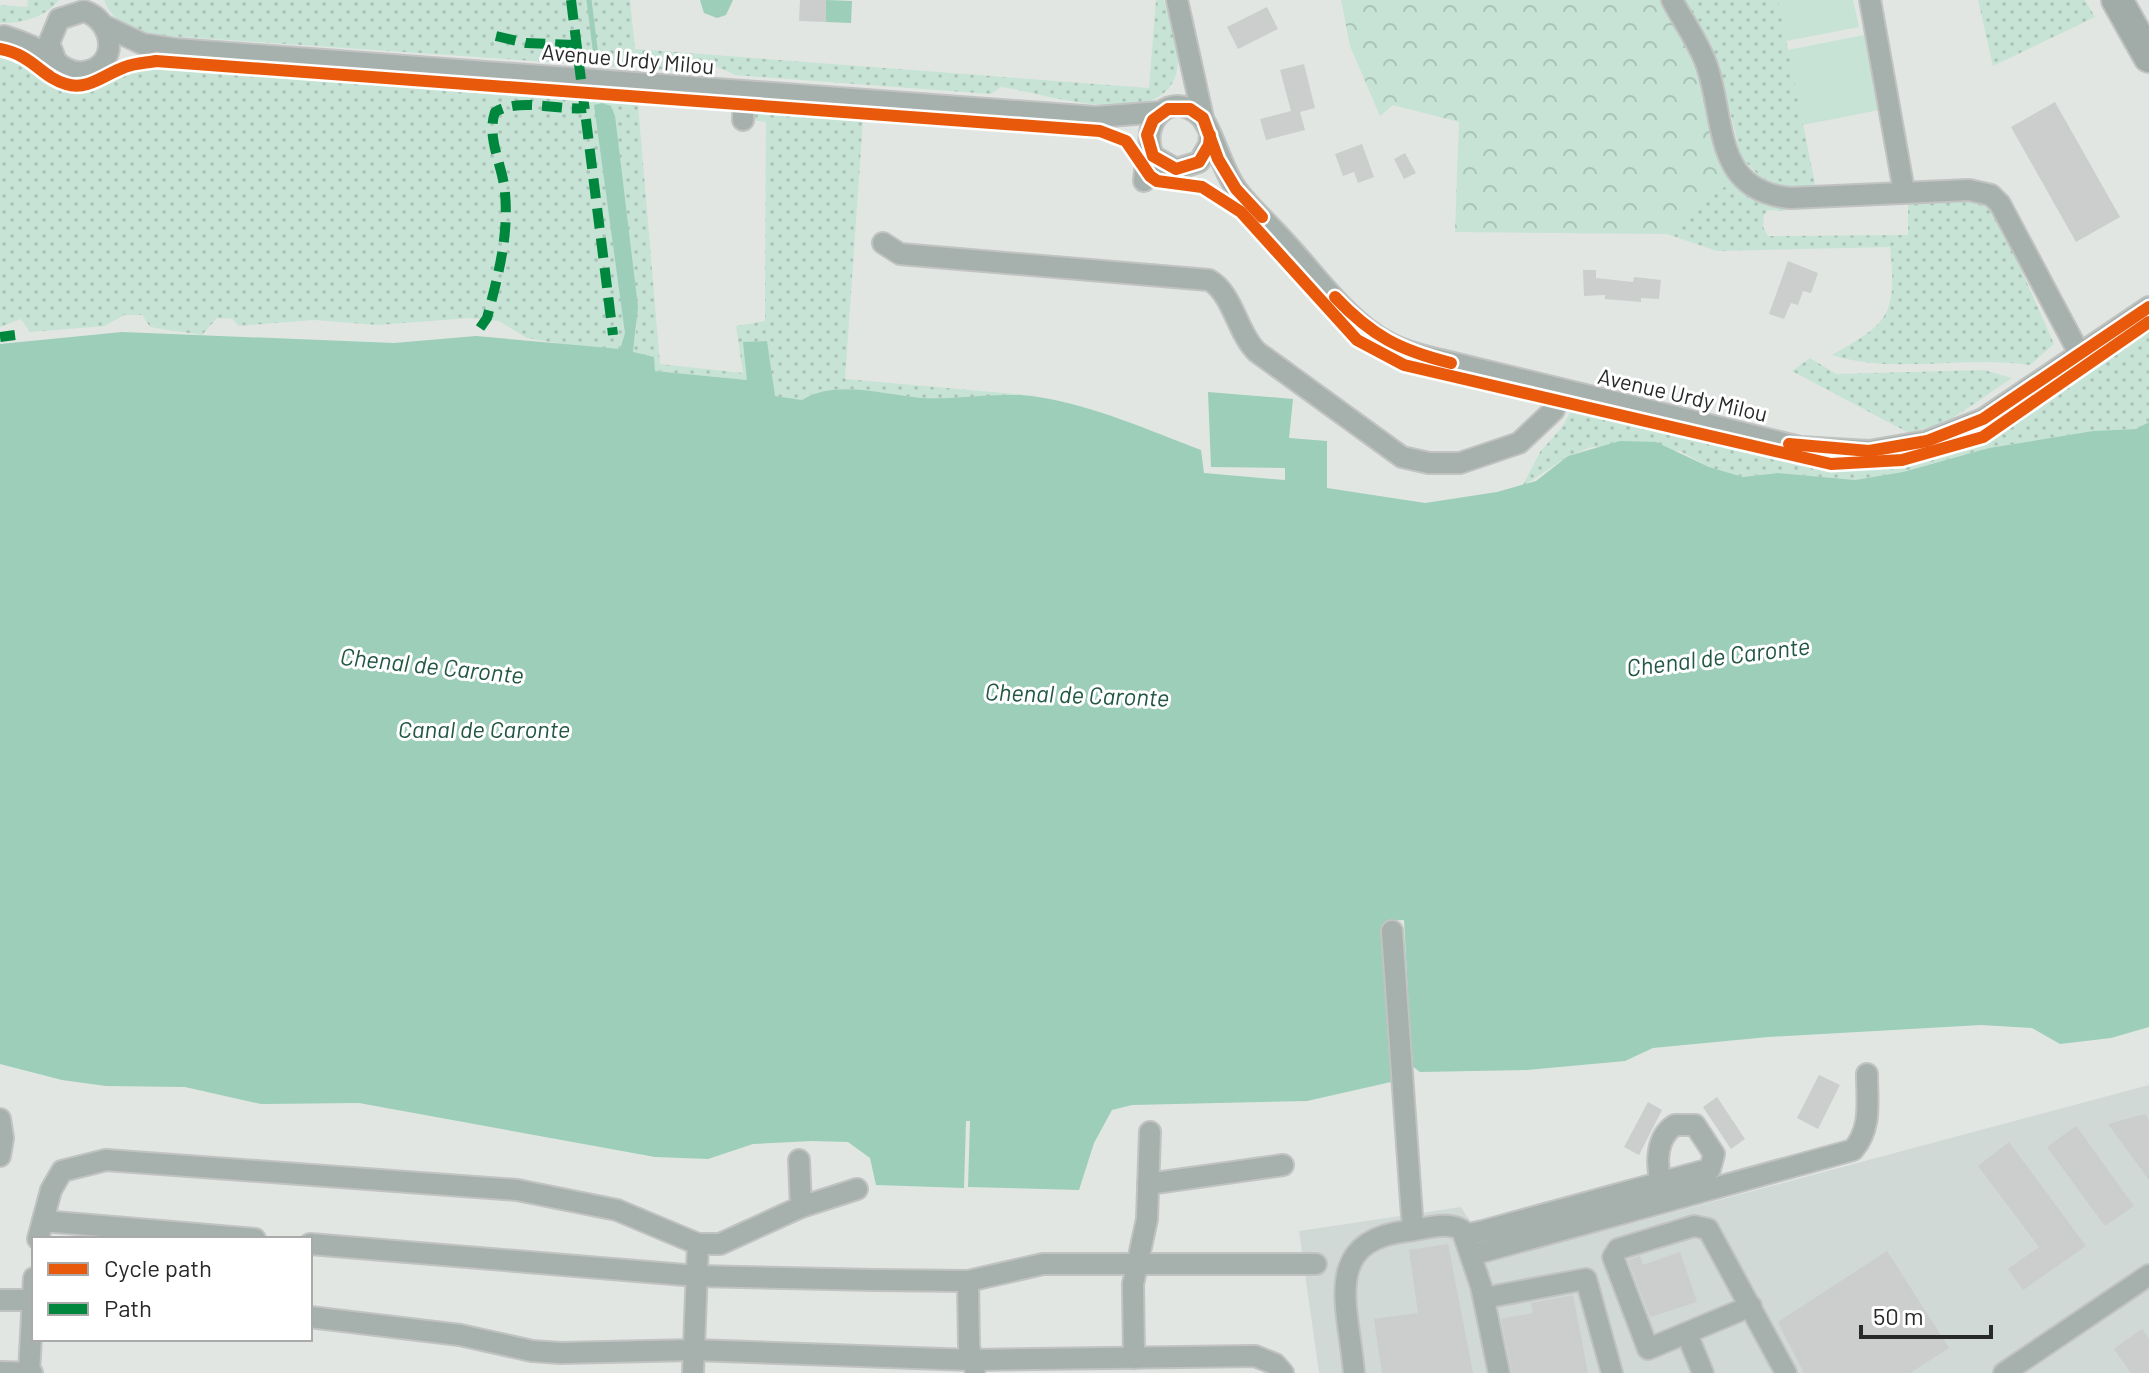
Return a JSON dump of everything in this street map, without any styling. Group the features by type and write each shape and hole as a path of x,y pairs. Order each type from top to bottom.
{"highway":[{"path":"2117,0 2149,57"}],"street":[{"path":"56,61 49,43 56,22 73,0"},
{"path":"2,36 73,72 93,69 101,64 110,46 104,24 92,0"},
{"name":"Avenue Urdy Milou","path":"1177,0 1206,127 1236,189 1346,308 1389,343 1441,360 1800,447 1869,451 1927,441 1983,419 2078,351 2149,307"},
{"path":"1672,0 1708,67 1728,159 1736,172 1762,193 1790,198 1969,190 1991,195 2000,204 2078,351"},
{"path":"1870,0 1904,191"},
{"path":"2,36 84,11 104,24"},
{"name":"Avenue Urdy Milou","path":"104,24 157,48 1096,117 1165,110"},
{"name":"Avenue Urdy Milou","path":"101,64 157,48"},
{"path":"1165,110 1190,109 1206,127 1204,157 1190,168 1176,169 1160,162 1153,156 1148,144 1150,127 1165,110 1185,88 1190,59"},
{"path":"743,120 744,92"},
{"name":"Avenue Urdy Milou","path":"1096,117 1148,144"},
{"path":"1144,181 1145,170 1160,162"},
{"name":"Avenue Urdy Milou","path":"1190,168 1236,189"},
{"path":"883,243 900,254 1209,280 1220,288 1248,343 1257,352 1410,460 1449,464 1511,448 1530,435 1554,410 1559,389"},
{"path":"1392,931 1413,1230"},
{"path":"1471,1255 1853,1150 1863,1138 1868,1121 1867,1074"},
{"path":"0,1119 3,1138 0,1156"},
{"path":"1134,1358 1133,1284 1145,1231 1150,1132"},
{"path":"207,1237 40,1230 51,1190 62,1171 106,1160 517,1190 617,1210 698,1244 720,1244 801,1207 857,1189"},
{"path":"799,1160 801,1207"},
{"path":"1148,1184 1283,1165"},
{"path":"1471,1255 1661,1182"},
{"path":"1354,1373 1346,1274 1355,1251 1376,1236 1456,1226 1471,1255 1484,1298 1499,1373"},
{"path":"1751,1306 1655,1349 1643,1345 1613,1263 1618,1249 1694,1226 1708,1229 1751,1306 1786,1373"},
{"path":"312,1244 697,1276 968,1281 1043,1264 1316,1264"},
{"path":"693,1373 698,1244"},
{"path":"2004,1373 2149,1275"},
{"path":"1484,1298 1586,1279 1612,1373"},
{"path":"968,1281 974,1366"},
{"path":"0,1300 32,1300"},
{"path":"312,1317 460,1335 597,1364 694,1350 974,1366 1255,1356 1275,1364 1283,1373"},
{"path":"0,1372 30,1373 32,1324"},
{"path":"1687,1334 1703,1373"}],"shaded area":[{"path":"2149,1085 2149,1373 1319,1373 1299,1231 1461,1207 1495,1260"}],"green space":[{"path":"28,0 59,0 47,11 32,18 0,23 0,5 27,7"},
{"path":"104,0 630,0 635,49 1149,88 1156,0 1164,0 1178,61 1171,84 1155,98 1133,105 1105,105 1001,87 991,94 735,75 708,65 681,71 155,35 118,20"},
{"path":"1341,0 1664,0 1698,70 1730,182 1667,234 1455,232 1459,122 1393,105 1380,116 1350,46"},
{"path":"1685,0 1778,0 1815,184 1812,187 1780,187 1764,181 1741,157 1718,61"},
{"path":"1778,0 1853,0 1859,27 1786,41"},
{"path":"1978,0 2085,0 2095,17 1993,66"},
{"path":"1864,35 1879,110 1803,125 1788,50"},
{"path":"0,53 30,61 54,84 83,90 120,72 153,65 731,107 733,110 638,104 660,364 743,373 736,326 765,321 766,122 751,120 755,113 863,120 845,379 1037,396 938,399 846,389 830,390 802,400 774,396 774,388 748,380 655,371 633,352 637,325 625,333 620,349 578,347 527,338 499,321 470,318 378,325 314,320 238,326 233,319 217,318 202,335 150,327 142,315 124,315 105,326 30,332 21,319 0,327"},
{"path":"1730,182 1784,205 1785,211 1768,210 1764,215 1763,227 1768,236 1908,235 1908,201 1981,199 1994,208 2054,344 2030,365 1980,362 1880,364 1832,355 1867,334 1885,314 1892,288 1890,247 1717,251 1667,234"},
{"path":"2149,327 2149,422 2137,429 2093,431 1989,448 1903,472 1855,480 1778,473 1743,477 1709,467 1680,451 1592,447 1568,456 1522,487 1540,452 1563,426 1572,409 1797,463 1873,467 1923,459 1986,440"},
{"path":"1810,358 1836,374 1984,370 2012,378 1947,422 1909,433 1792,371"}],"water":[{"path":"700,0 733,0 726,15 717,18 704,13"},
{"path":"826,0 852,1 851,23 826,22"},
{"name":"Canal de Caronte","path":"602,103 611,106 615,116 638,307 633,352 654,357 655,371 747,380 743,342 767,341 775,396 802,400 830,390 845,389 922,398 1038,397 1101,412 1201,450 1204,473 1285,480 1285,468 1211,467 1208,392 1293,399 1289,438 1327,441 1327,488 1425,503 1497,492 1536,481 1568,456 1620,441 1656,442 1709,467 1743,477 1778,473 1855,480 1903,472 1989,448 2093,431 2136,429 2149,422 2149,1027 2111,1038 2060,1044 2032,1028 1981,1025 1768,1037 1653,1048 1625,1061 1527,1070 1420,1072 1412,1066 1404,920 1386,921 1391,1082 1307,1101 1132,1105 1112,1110 1094,1143 1079,1190 968,1187 970,1121 966,1121 964,1188 876,1185 870,1158 848,1142 753,1144 708,1159 655,1157 359,1103 261,1104 185,1087 106,1086 62,1080 0,1064 0,344 122,332 394,343 476,336 620,349 625,333 594,105"}],"building":[{"path":"800,0 826,0 826,22 799,21"},
{"path":"1267,7 1278,29 1238,49 1227,27"},
{"path":"1304,64 1315,108 1300,112 1305,130 1266,140 1260,119 1291,111 1280,70"},
{"path":"2055,102 2120,217 2076,242 2011,127"},
{"path":"1362,144 1374,177 1358,183 1354,172 1343,176 1335,154"},
{"path":"1405,153 1416,173 1404,179 1394,159"},
{"path":"1788,261 1818,273 1811,293 1803,291 1798,305 1791,303 1784,319 1769,314"},
{"path":"1583,270 1596,270 1596,278 1633,282 1634,277 1661,280 1659,299 1641,298 1641,302 1605,299 1605,295 1584,296"},
{"path":"1819,1075 1840,1085 1818,1129 1797,1118"},
{"path":"1717,1097 1745,1139 1731,1149 1703,1107"},
{"path":"1648,1102 1662,1110 1639,1155 1624,1147"},
{"path":"2145,1114 2149,1120 2149,1180 2108,1124"},
{"path":"2076,1126 2134,1206 2105,1226 2047,1147"},
{"path":"2009,1142 2086,1246 2023,1290 2008,1269 2039,1247 1978,1166"},
{"path":"1448,1244 1473,1373 1382,1373 1374,1319 1418,1313 1409,1250"},
{"path":"1887,1251 1949,1348 1910,1373 1804,1373 1778,1322"},
{"path":"1680,1252 1697,1302 1650,1317 1628,1260 1640,1256 1643,1265"},
{"path":"1573,1295 1588,1373 1512,1373 1501,1319 1533,1313 1531,1303"},
{"path":"2142,1329 2149,1339 2149,1373 2131,1373 2114,1349"}],"waterway":[{"path":"589,0 596,56"}],"marked path":[{"path":"571,0 613,335"},
{"path":"496,36 526,43 576,45"},
{"path":"480,328 487,318 495,287 505,225 504,183 492,132 495,112 516,105 586,108"},
{"path":"0,337 15,335"}],"cycle path":[{"path":"0,49 21,56 57,81 74,86 89,84 129,66 156,61 1100,131 1126,141 1150,176 1157,181 1202,187 1241,212 1357,340 1404,365 1831,464 1902,460 1983,437 2149,322"},
{"path":"1210,135 1209,145 1199,162 1176,169 1153,156 1147,135 1153,120 1168,109 1190,109 1203,118 1218,159 1236,189 1262,217"},
{"path":"1335,297 1361,322 1387,340 1416,353 1451,363"},
{"path":"1789,444 1869,451 1927,441 1983,419 2149,307"}],"water label":[{"name":"Chenal de Caronte","path":"1718,656"},
{"name":"Chenal de Caronte","path":"432,665"},
{"name":"Chenal de Caronte","path":"1077,694"}]}
